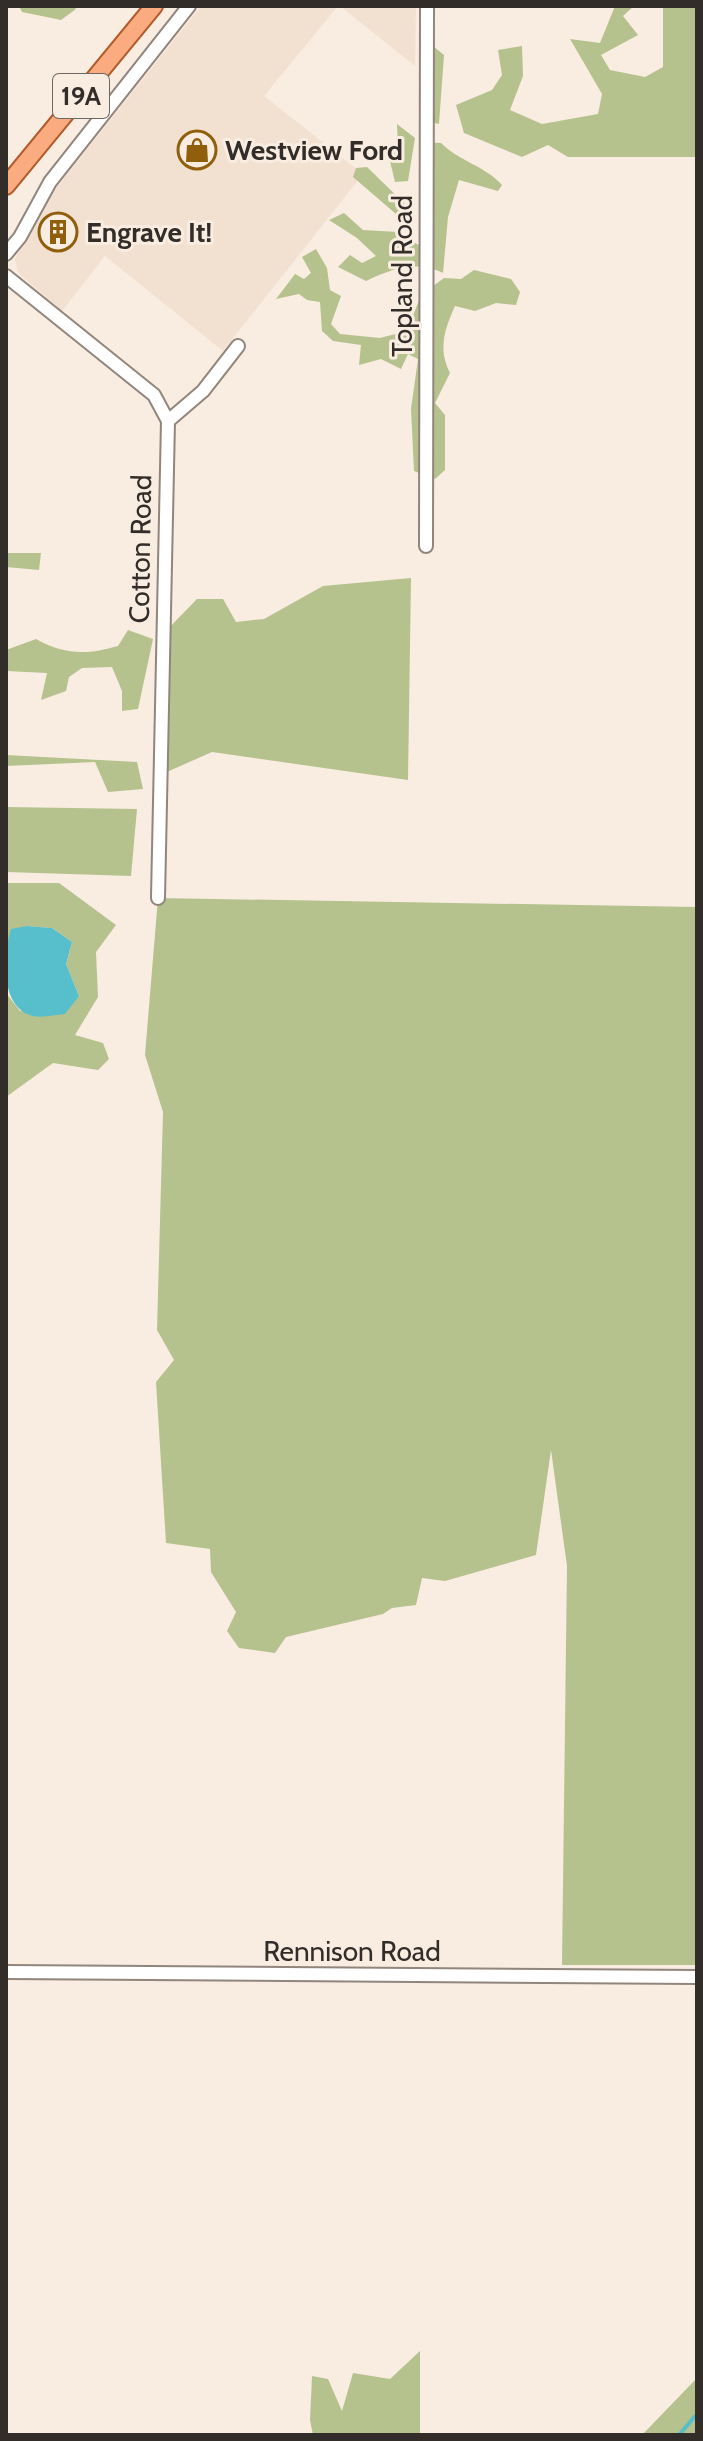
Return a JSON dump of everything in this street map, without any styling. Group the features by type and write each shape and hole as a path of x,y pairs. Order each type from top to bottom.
{"main road":[{"name":"19A","path":"6,186 154,6"}],"street":[{"path":"6,254 20,237 50,182 189,6"},
{"name":"Topland Road","path":"426,546 427,6"},
{"path":"6,276 154,395 168,421 203,391 238,346"},
{"name":"Cotton Road","path":"158,898 168,421"},
{"name":"Rennison Road","path":"6,1972 697,1977"}],"shaded area":[{"path":"201,6 338,6 264,96 363,174 223,351 105,256 62,311 18,273 15,259 44,203"},
{"path":"340,6 416,6 415,66"}],"green space":[{"path":"19,6 74,6 76,9 61,20 22,12"},
{"path":"615,6 634,6 623,16 638,35 601,55 610,70 645,77 663,67 663,6 697,6 697,157 568,157 548,145 522,157 464,133 456,105 492,90 502,75 498,50 522,46 523,76 510,110 542,124 598,114 602,94 570,39 600,43"},
{"path":"433,46 444,55 439,124 422,120"},
{"path":"397,124 415,138 408,181 395,182 390,161 398,146"},
{"path":"422,142 441,143 502,185 498,191 459,180 448,217 443,273 413,267 366,281 338,267 350,255 362,263 376,256 357,238 329,220 344,213 363,230 398,232 420,246"},
{"path":"367,167 406,205 396,214 353,177 356,168"},
{"path":"316,249 327,268 330,290 341,296 331,324 340,334 380,338 407,331 421,295 444,278 461,279 474,270 511,279 520,292 516,305 496,303 475,311 455,306 443,348 450,373 435,403 445,415 445,470 435,479 414,471 411,409 418,359 408,354 401,369 381,359 359,365 361,345 333,341 322,331 320,302 307,300 299,294 276,299 295,274 304,279 311,273 302,257"},
{"path":"6,553 41,553 39,570 6,567"},
{"path":"411,578 408,780 212,752 160,775 162,635 197,599 223,599 236,622 264,619 323,586"},
{"path":"128,630 153,639 138,709 122,711 122,691 112,667 82,668 69,677 66,691 41,700 47,673 6,671 6,650 36,639 67,651 86,652 118,646"},
{"path":"6,755 137,762 143,789 108,792 95,762 6,766"},
{"path":"6,807 137,809 131,876 6,872"},
{"path":"6,883 59,883 116,925 96,952 98,997 75,1035 103,1043 109,1059 98,1070 53,1063 6,1097 6,993 20,1011 79,996 66,964 72,942 52,928 27,926 6,947"},
{"path":"158,898 697,907 697,1965 562,1965 567,1566 551,1450 536,1555 445,1581 422,1578 416,1605 392,1608 383,1614 286,1637 275,1653 239,1648 227,1631 236,1612 211,1572 210,1549 166,1543 156,1382 174,1360 157,1330 163,1112 145,1055"},
{"path":"420,2351 420,2435 313,2435 310,2420 312,2376 328,2379 342,2411 353,2373 390,2379"},
{"path":"697,2378 695,2435 642,2435"}],"water":[{"path":"27,926 52,928 72,942 66,964 79,996 65,1014 33,1016 22,1011 9,992 6,953 11,929"}],"waterway":[{"path":"679,2435 697,2414"}],"place":[{"name":"Westview Ford","path":"197,150"},
{"name":"Engrave It!","path":"58,232"}]}
